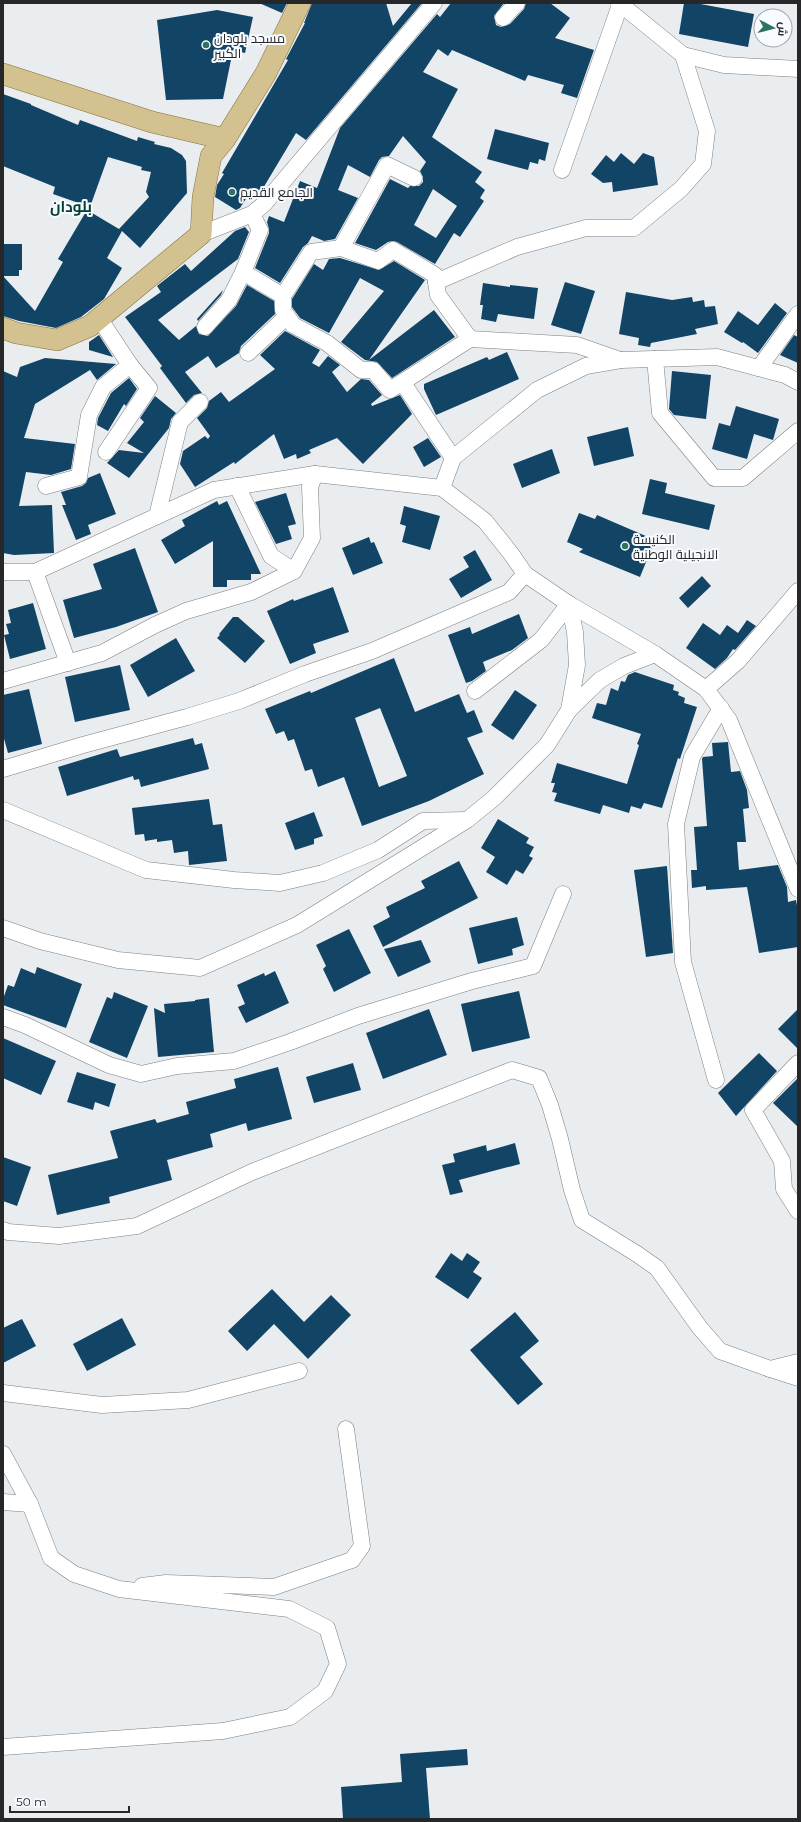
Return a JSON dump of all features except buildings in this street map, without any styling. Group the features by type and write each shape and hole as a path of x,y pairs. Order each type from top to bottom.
{"main road":[{"path":"3,328 16,333 57,340 90,326 200,234 203,197 211,156 225,138 266,73 300,3"},
{"path":"3,74 152,122 225,138"}],"street":[{"path":"200,234 252,214 264,204 434,3"},
{"path":"503,18 517,3"},
{"path":"562,170 620,4 683,54 724,64 798,69"},
{"path":"436,282 517,247 586,228 634,228 681,189 704,164 707,131 683,54"},
{"path":"342,248 387,165 414,178"},
{"path":"205,327 229,300 243,272 260,230 252,214"},
{"path":"470,339 438,296 435,275 393,250 378,260 342,248 311,252 283,296 283,310 293,325 326,343 361,370 373,370 390,390 470,339 577,345 620,360"},
{"path":"243,272 283,296"},
{"path":"759,368 798,314"},
{"path":"248,353 287,316"},
{"path":"99,318 130,365 149,388 106,452"},
{"path":"442,488 453,458 537,390 586,366 620,360 717,357 785,374 798,382"},
{"path":"655,359 660,413 714,478 743,478 798,431"},
{"path":"46,486 79,477 89,415 103,387 130,365"},
{"path":"402,383 453,458"},
{"path":"158,516 180,422 200,402"},
{"path":"3,681 102,653 155,625 186,611 251,592 294,571 312,538 310,487 315,474"},
{"path":"3,572 34,572 214,490 315,474 442,488 485,520 525,574 569,604 655,654 706,689 729,720 798,889"},
{"path":"237,486 271,556 294,571"},
{"path":"34,572 68,663"},
{"path":"3,769 239,701 305,674 372,651 509,592 525,574"},
{"path":"706,689 738,661 798,591"},
{"path":"475,691 541,640 569,604"},
{"path":"569,604 575,632 577,665 569,710"},
{"path":"4,932 118,960 200,968 297,925 467,820 494,798 547,745 569,710 600,680 624,666 655,654"},
{"path":"716,1080 683,962 676,824 692,757 721,708"},
{"path":"3,810 146,870 234,880 280,883 323,873 378,850 423,821 467,820"},
{"path":"3,1017 25,1025 109,1065 141,1074 177,1066 234,1061 365,1014 472,981 532,966 563,894"},
{"path":"798,1063 753,1110 782,1161 784,1189 798,1210"},
{"path":"3,1230 8,1232 59,1236 137,1226 252,1172 512,1070 539,1078 550,1105 572,1190 582,1220 657,1268 700,1328 720,1351 798,1378"},
{"path":"770,1369 798,1362"},
{"path":"3,1393 102,1405 188,1400 299,1371"},
{"path":"119,1589 166,1583 274,1587 352,1560 362,1546 346,1429"},
{"path":"3,1454 30,1504 51,1558 74,1574 119,1589 289,1609 327,1628 338,1664 325,1691 290,1717 223,1731 3,1747"},
{"path":"3,1502 30,1504"}],"place":[{"name":"مسجد بلودان الكبير","path":"206,45"},
{"name":"الجامع القديم","path":"232,192"},
{"name":"الكنيسة الانجيلية الوطنية","path":"625,546"}],"district":[{"name":"بلودان","path":"71,206"}]}
